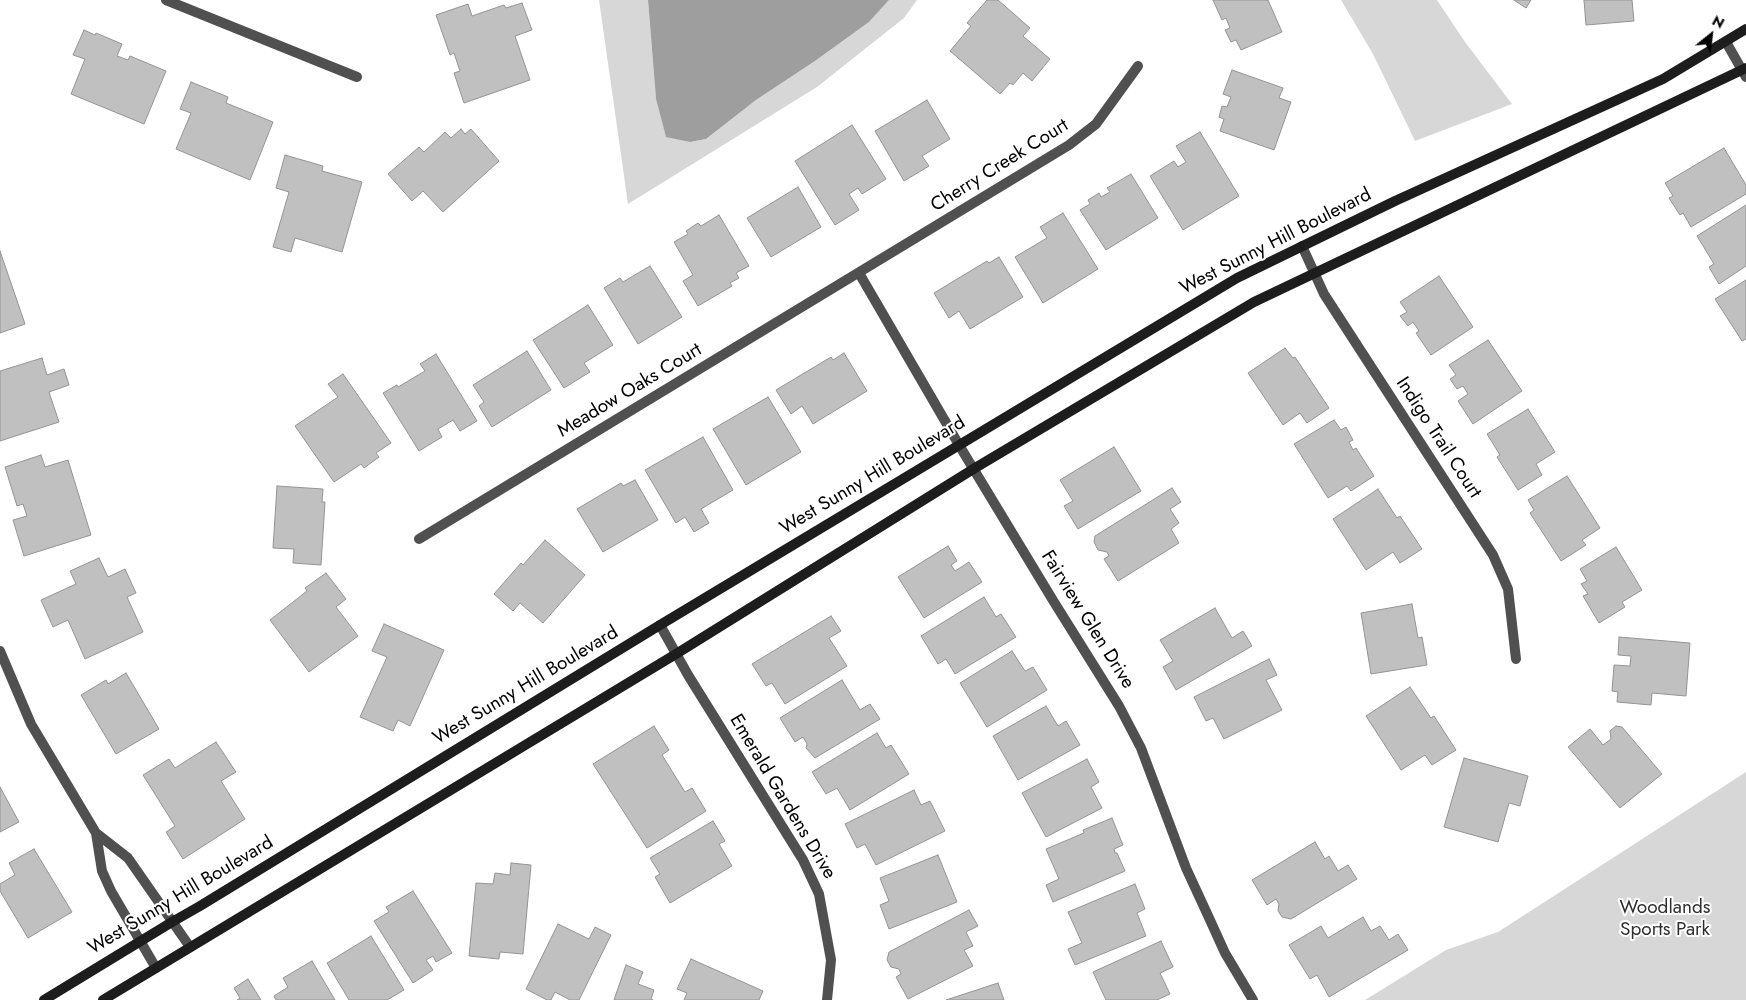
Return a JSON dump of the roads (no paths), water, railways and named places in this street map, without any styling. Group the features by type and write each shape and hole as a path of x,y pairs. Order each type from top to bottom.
{"street":[{"path":"166,0 357,77"},
{"name":"West Sunny Hill Boulevard","path":"44,1000 660,625 1238,278 1395,200 1663,79 1746,30"},
{"path":"103,1000 676,654 975,468 1254,302 1745,72 1726,42"},
{"name":"Cherry Creek Court","path":"860,273 1069,145 1096,124 1138,66"},
{"name":"Indigo Trail Court","path":"1302,246 1324,294 1493,555 1508,589 1516,659"},
{"name":"Fairview Glen Drive","path":"860,273 960,445 1138,740 1193,884 1225,953 1253,1000"},
{"name":"Meadow Oaks Court","path":"420,539 860,273"},
{"name":"Emerald Gardens Drive","path":"660,625 803,860 819,894 832,960 827,1000"},
{"path":"0,651 31,724 96,833 128,858 190,947"},
{"path":"96,833 102,871 111,891 156,968"}],"park label":[{"name":"Woodlands Sports Park","path":"1665,919"}]}
